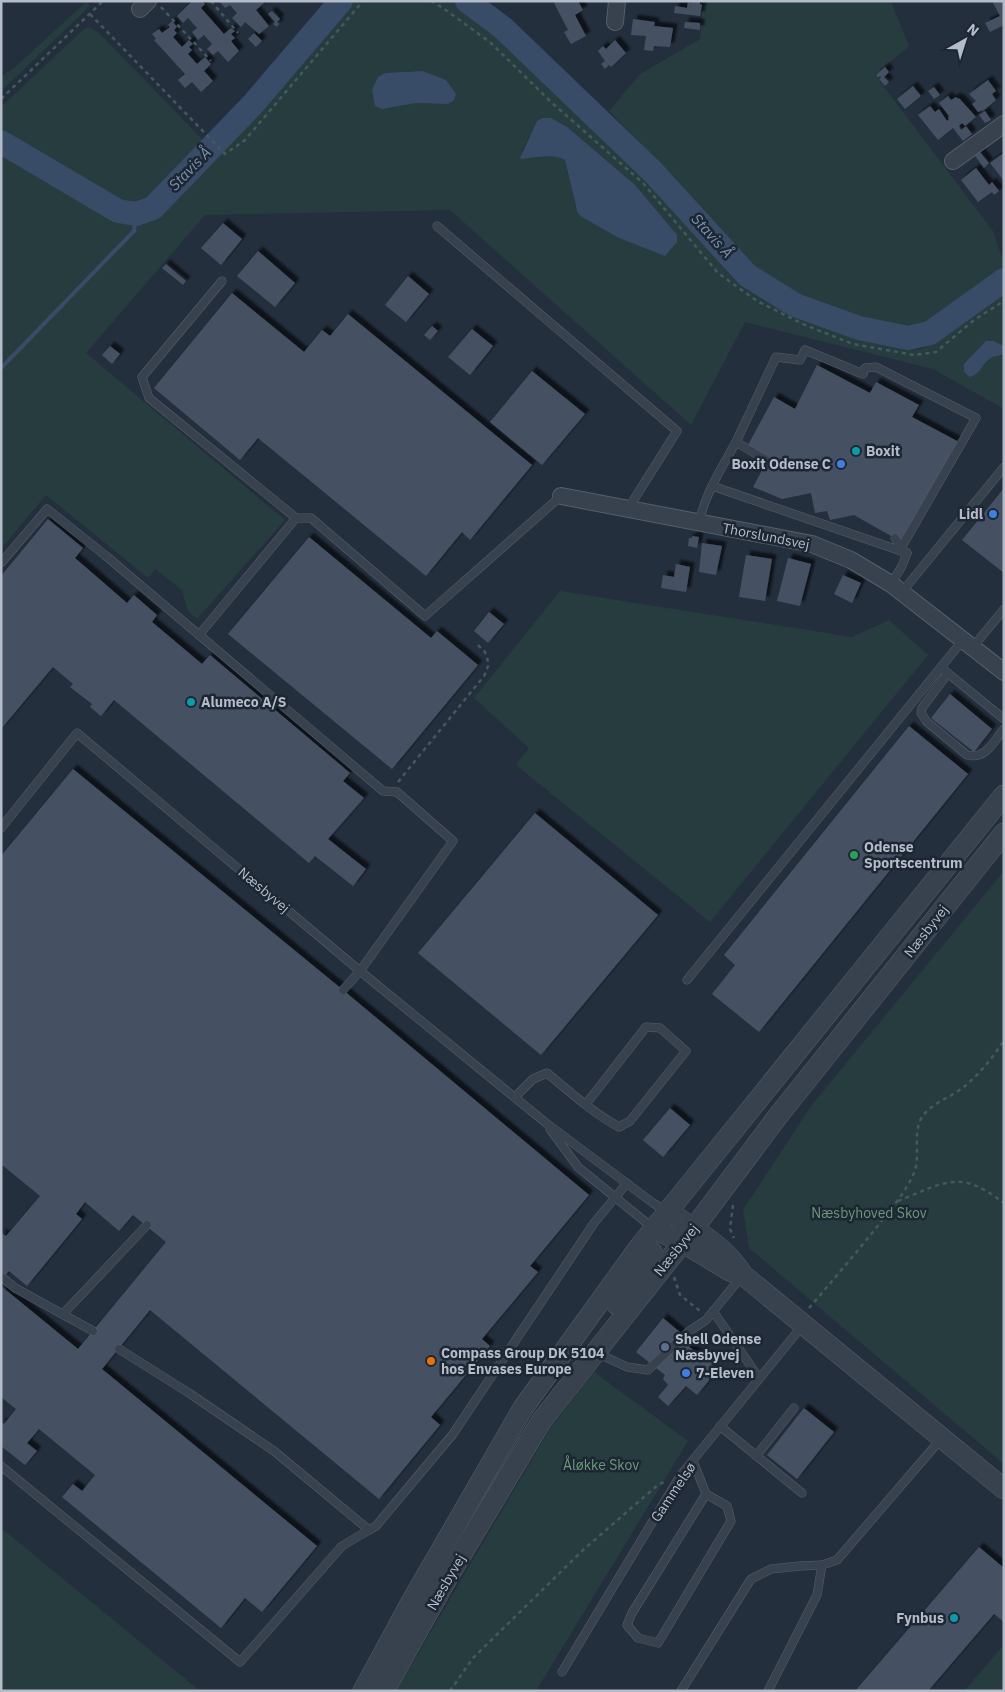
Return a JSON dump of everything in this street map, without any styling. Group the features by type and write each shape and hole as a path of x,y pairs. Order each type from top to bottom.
{"street":[{"path":"615,22 617,1"},
{"path":"953,162 1004,124"},
{"name":"Thorslundsvej","path":"561,496 812,544 851,560 896,588 1004,672"},
{"name":"Næsbyvej","path":"384,1691 445,1582 542,1420 595,1352 674,1228 773,1082 1004,795"},
{"name":"Næsbyvej","path":"363,1691 410,1604 523,1408 640,1246 674,1228 731,1179 778,1116 1004,833"},
{"path":"674,1228 730,1271 743,1275 1004,1489"}],"lane":[{"path":"437,226 677,431 628,509"},
{"path":"222,281 142,377 149,398 296,518 311,518 425,616 561,496"},
{"path":"700,524 702,509 712,486 736,442 776,357 800,360 805,350 862,374 865,368 876,367 976,418 904,551 896,588"},
{"path":"736,442 766,460"},
{"path":"896,588 1004,467"},
{"path":"712,486 904,551"},
{"path":"1,562 47,509 106,556 383,791 398,792 453,841 360,971 343,990"},
{"path":"199,635 296,518"},
{"path":"895,538 904,551"},
{"path":"687,980 942,668 1004,609"},
{"path":"942,668 1004,719"},
{"path":"948,673 922,708 921,713 927,722 967,754 974,757 986,752 1004,729"},
{"name":"Næsbyvej","path":"1,828 77,733 360,971 515,1098 652,1203 674,1228"},
{"path":"515,1098 533,1079 547,1073 605,1120 619,1128 630,1121 686,1051 660,1028 646,1027 586,1104"},
{"name":"Næsbyvej","path":"546,1123 578,1168 615,1198 674,1228"},
{"path":"1,1466 240,1662 342,1546 376,1526 453,1434 594,1223 627,1183"},
{"path":"63,1314 146,1225"},
{"path":"595,1352 627,1367 648,1370 688,1332 706,1320 743,1275"},
{"path":"3,1278 15,1288 93,1331"},
{"path":"713,1311 759,1378"},
{"name":"Gammelsø","path":"562,1672 680,1476 803,1325"},
{"path":"119,1349 189,1393 274,1451 369,1530"},
{"path":"756,1456 794,1408"},
{"path":"720,1426 802,1493"},
{"path":"681,1691 751,1579 771,1570 822,1565 837,1560 942,1438"},
{"path":"693,1461 706,1494 727,1506 731,1521 658,1643 638,1638 627,1625 632,1613 706,1494"},
{"path":"768,1691 817,1595 822,1565"}],"path":[{"path":"1,99 103,1"},
{"path":"156,1 211,61"},
{"path":"211,1 238,33"},
{"path":"90,14 225,154 245,140 363,1"},
{"path":"431,1 492,43 551,102 643,183 718,273 757,301 853,344 914,355 936,352 974,320 1004,300"},
{"path":"390,791 484,676 490,664 485,652 477,644"},
{"path":"803,1325 806,1311 857,1253 896,1202 914,1172 918,1150 918,1127 922,1117 929,1110 964,1087 992,1059 1004,1040"},
{"path":"731,1179 733,1200 730,1229 737,1247"},
{"path":"896,1202 944,1184 963,1182 981,1188 1004,1204"},
{"path":"450,1691 473,1658 583,1550 659,1484 680,1476"}],"green space":[{"path":"348,1 453,1 510,46 662,192 730,274 760,294 852,334 909,350 920,349 930,345 977,307 1004,290 1004,409 933,369 745,322 691,425 450,210 205,215 86,353 285,520 197,619 188,611 182,590 155,569 148,578 46,495 1,549 1,154 95,207 130,224 143,225 202,170","holes":["423,71 446,80 442,104 416,102 391,108 385,73","541,118 665,256 577,212 565,160 560,157 522,151 537,121"]},
{"path":"703,1 891,1 909,46 875,75 993,231 1004,263 1004,275 961,300 929,324 914,329 877,324 829,308 781,287 746,261 668,173 609,111 640,74 700,39"},
{"path":"86,2 90,6 1,91 1,76 13,69"},
{"path":"89,27 99,33 203,140 177,174 148,202 132,206 122,204 1,128 1,107 84,29"},
{"path":"560,591 852,637 889,620 928,655 710,922 516,765 529,748 474,698"},
{"name":"Næsbyhoved Skov","path":"1004,871 1004,1464 749,1248 743,1210 811,1106"},
{"name":"Åløkke Skov","path":"594,1372 688,1441 536,1691 396,1691 551,1427"},
{"path":"1,1528 200,1691 1,1691"},
{"path":"1004,1645 1004,1691 964,1691"}],"water":[{"path":"423,71 446,80 456,94 454,100 448,104 416,103 382,109 375,106 372,90 378,77 385,73"},
{"path":"542,118 551,118 567,127 635,185 677,235 677,242 665,256 619,238 582,217 577,212 565,160 549,156 520,158 537,121"},
{"path":"986,341 993,341 1004,346 1004,354 990,359 978,372 970,377 964,372 964,364"}],"building":[{"path":"192,1 202,1 205,4 201,8 224,34 231,28 235,31 231,34 235,38 231,41 239,51 228,62 218,51 213,55 207,49 212,44 204,35 198,40 192,32 197,28 188,18 183,23 177,16"},
{"path":"219,1 262,1 264,3 256,10 269,26 259,34 245,22 241,27 232,18 237,13 230,5 225,8"},
{"path":"558,1 578,1 583,10 575,15 586,36 571,44 564,32 568,30 554,3"},
{"path":"692,1 700,1 702,5 700,16 674,13 675,6 687,8 688,2 692,3"},
{"path":"992,1 1004,1 1004,25 990,32 985,23 1000,16"},
{"path":"272,11 280,19 277,22 279,24 277,27 273,24 275,22 268,14"},
{"path":"633,19 655,22 654,26 673,28 670,47 654,46 653,51 644,50 646,36 631,35"},
{"path":"172,21 177,27 174,30 177,33 173,37 182,47 189,40 193,44 189,47 192,50 188,54 197,64 205,57 211,64 204,71 213,81 201,92 192,82 185,88 178,80 185,74 154,40 156,39 152,34 159,29 162,33 170,27 168,25"},
{"path":"685,22 700,23 700,30 684,28"},
{"path":"254,33 262,41 256,47 248,39"},
{"path":"615,40 626,53 611,67 609,65 605,69 601,64 605,61 598,51 603,46 606,49"},
{"path":"885,67 889,72 884,77 889,82 885,86 879,79 881,78 880,76 878,78 876,75"},
{"path":"988,80 996,91 992,94 996,100 983,111 978,112 972,104 976,101 969,94"},
{"path":"913,86 921,96 905,109 897,99"},
{"path":"934,87 940,95 934,99 928,91"},
{"path":"948,96 951,100 956,97 959,98 976,117 965,126 962,123 959,126 961,130 966,126 972,134 963,141 953,128 938,140 918,115 930,106 935,112 939,109 947,121 949,116 939,103"},
{"path":"985,111 991,120 985,123 979,115"},
{"path":"980,152 989,163 984,168 975,156"},
{"path":"1002,154 1004,156 1004,181 990,163"},
{"path":"976,168 989,185 992,182 999,191 994,195 992,192 978,202 961,180"},
{"path":"223,223 242,239 221,265 201,248"},
{"path":"258,251 295,283 275,307 237,276"},
{"path":"166,264 186,281 183,285 162,268"},
{"path":"408,276 429,294 406,322 385,305"},
{"path":"232,293 304,352 322,330 330,336 348,314 532,465 470,540 462,532 426,576 258,438 240,460 154,388"},
{"path":"432,326 438,331 430,340 424,335"},
{"path":"472,329 493,346 470,375 448,357"},
{"path":"110,346 120,354 112,364 102,355"},
{"name":"Boxit","path":"817,365 870,393 876,382 919,405 912,417 959,442 900,541 854,515 830,520 827,511 815,513 811,493 782,499 753,487 769,457 748,445 774,397 795,409"},
{"path":"532,371 585,414 542,465 490,422"},
{"name":"Lidl","path":"1004,488 1004,573 962,540"},
{"name":"Alumeco A/S","path":"48,519 83,548 75,558 127,603 134,595 157,615 152,622 202,664 210,655 350,773 343,781 364,798 328,839 366,869 353,886 315,856 309,863 114,700 101,716 90,707 92,704 70,687 73,684 53,667 1,729 1,576"},
{"path":"692,536 699,537 697,548 688,546 689,538 692,538"},
{"path":"309,537 431,638 437,631 478,665 392,769 228,634"},
{"path":"702,543 722,546 716,575 699,572"},
{"path":"746,555 772,559 765,601 739,597"},
{"path":"788,558 811,564 800,606 777,601"},
{"path":"676,564 690,567 686,592 661,588 663,575 674,577"},
{"path":"843,575 861,583 852,603 834,594"},
{"path":"489,612 504,624 488,643 474,631"},
{"path":"950,694 992,729 974,752 931,718"},
{"path":"909,726 968,774 759,1032 712,994 735,965 724,955"},
{"path":"73,769 589,1195 530,1266 538,1272 482,1339 490,1346 431,1417 440,1425 379,1499 150,1310 102,1369 317,1546 262,1612 245,1598 221,1628 62,1497 73,1484 82,1491 95,1475 39,1429 27,1443 37,1451 25,1465 1,1446 1,1422 4,1424 16,1409 1,1397 1,1286 78,1349 166,1242 133,1215 119,1231 85,1202 76,1214 82,1219 27,1286 9,1271 1,1280 1,1233 6,1236 40,1196 1,1164 1,856"},
{"path":"535,813 658,915 541,1055 418,953"},
{"path":"670,1108 690,1125 663,1157 643,1140"},
{"path":"663,1318 693,1343 689,1347 705,1360 709,1355 717,1361 711,1369 715,1373 697,1395 686,1386 668,1406 658,1397 668,1385 663,1379 665,1375 636,1352"},
{"path":"804,1408 834,1432 797,1479 767,1455"},
{"name":"Fynbus","path":"979,1547 1004,1568 1004,1622 994,1614 928,1691 855,1691"}],"waterway":[{"name":"Stavis Å","path":"1,142 118,211 136,214 153,208 254,103 341,1"},
{"name":"Stavis Å","path":"467,1 503,28 653,172 747,275 795,305 859,328 908,338 930,333 1004,280"},
{"path":"1,368 134,231 136,214"}],"place":[{"name":"Boxit","path":"856,451"},
{"name":"Boxit Odense C","path":"841,464"},
{"name":"Lidl","path":"993,514"},
{"name":"Alumeco A/S","path":"191,702"},
{"name":"Odense Sportscentrum","path":"854,855"},
{"name":"Shell Odense Næsbyvej","path":"665,1347"},
{"name":"Compass Group DK 5104 hos Envases Europe","path":"431,1361"},
{"name":"7-Eleven","path":"686,1373"},
{"name":"Fynbus","path":"954,1618"}]}
